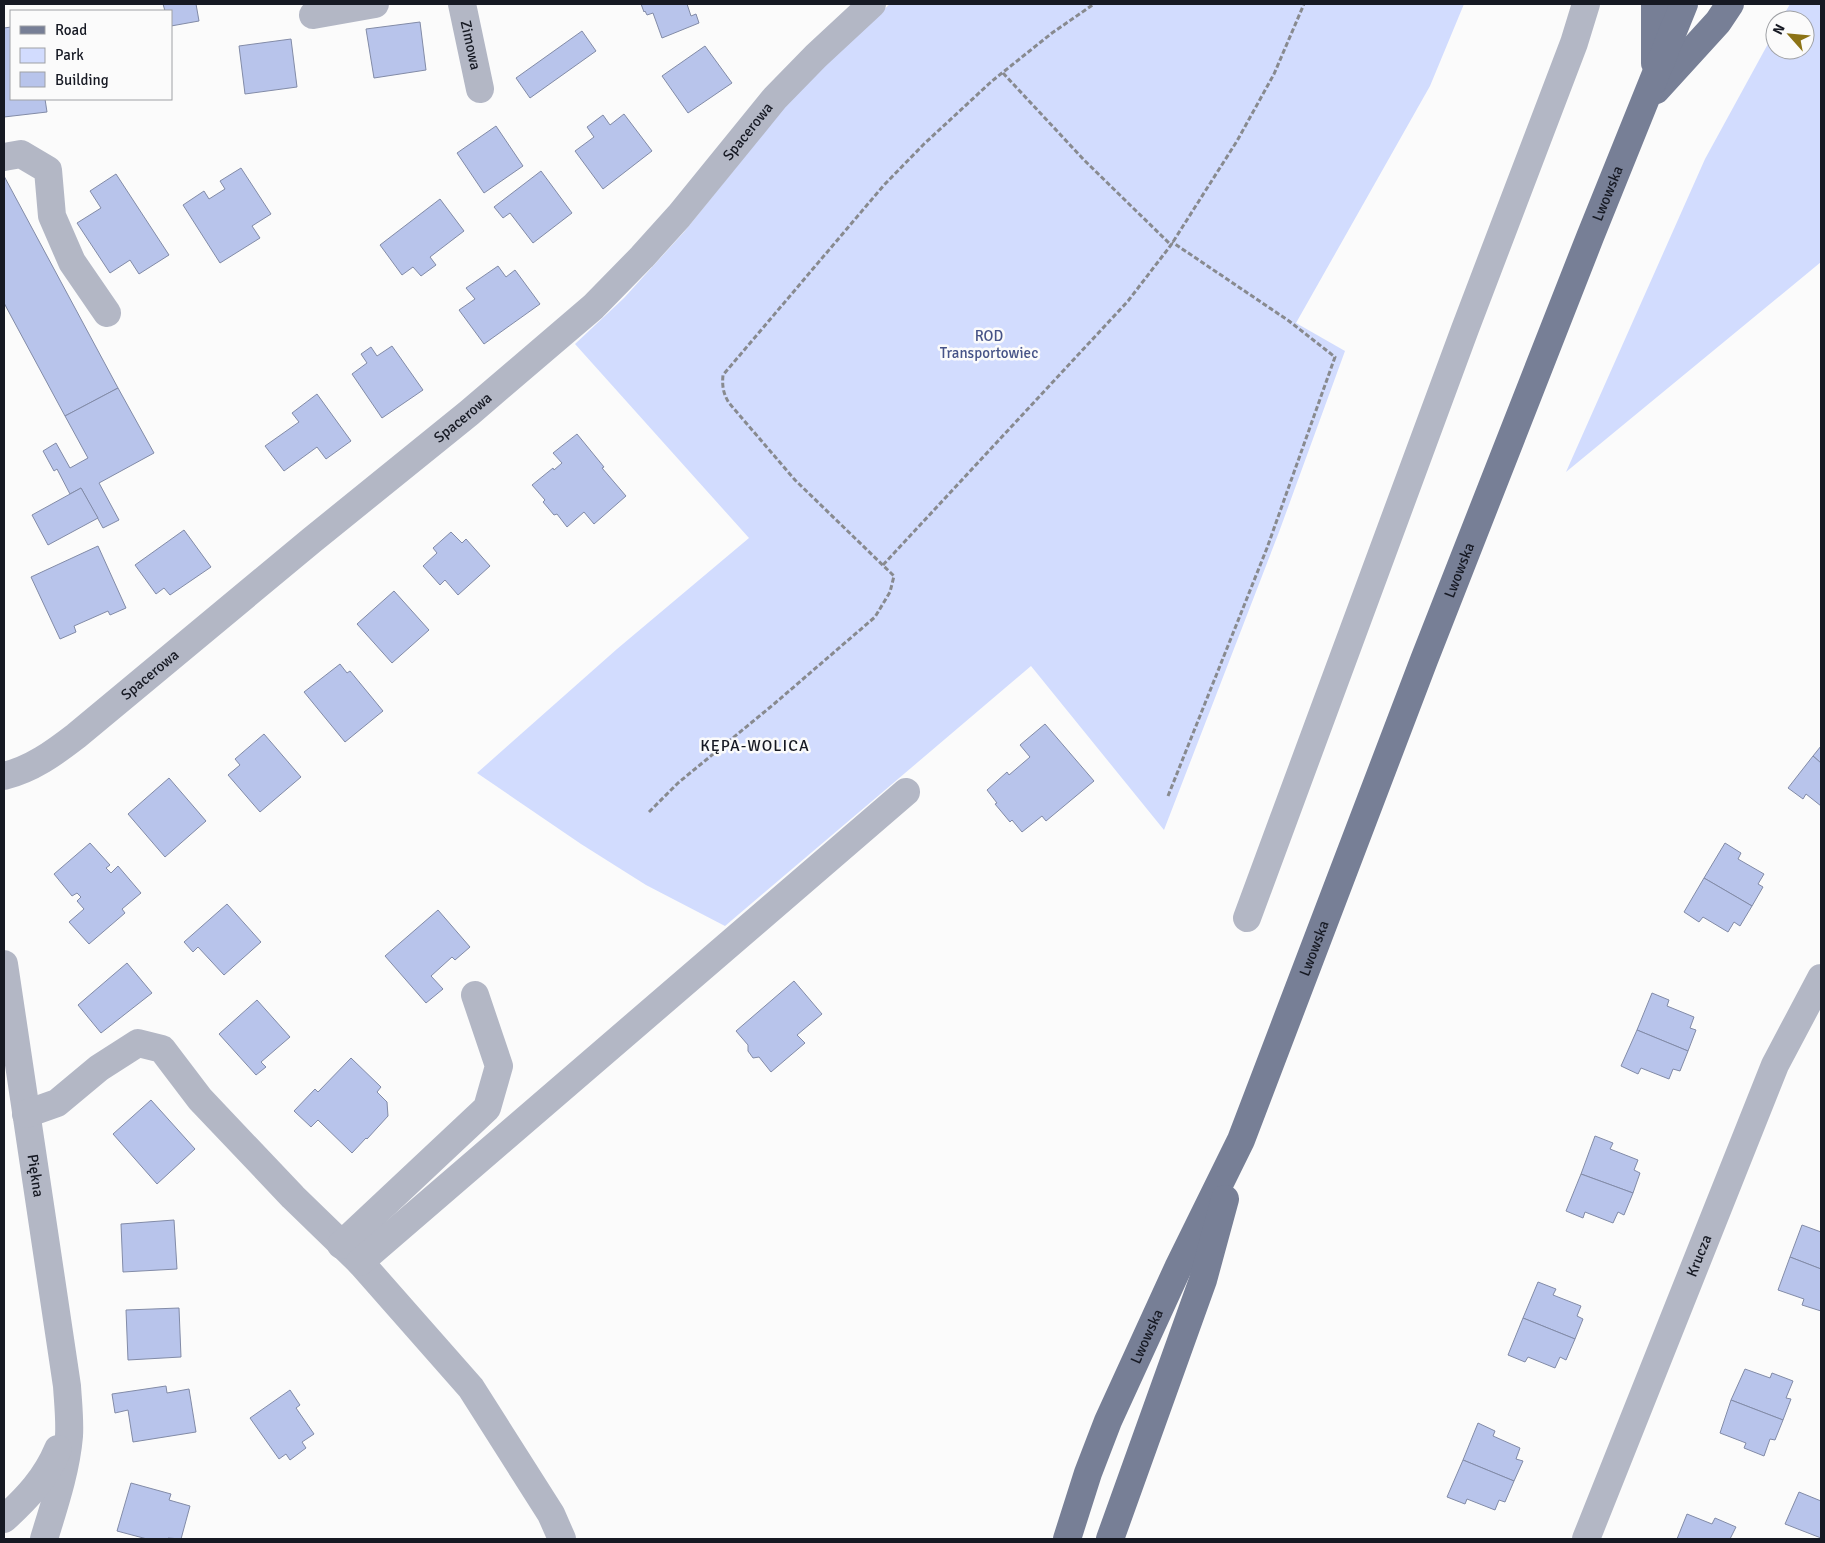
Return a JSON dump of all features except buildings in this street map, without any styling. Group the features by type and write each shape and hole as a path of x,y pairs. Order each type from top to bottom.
{"main road":[{"path":"1655,4 1655,77"},
{"name":"Lwowska","path":"1067,1539 1088,1473 1108,1421 1178,1268 1241,1140 1424,660 1684,4"},
{"path":"1645,102 1718,22 1730,4"},
{"name":"Lwowska","path":"1110,1539 1203,1280 1241,1140"}],"street":[{"path":"313,15 375,4"},
{"name":"Zimowa","path":"462,4 480,89"},
{"name":"Spacerowa","path":"4,776 46,759 76,736 304,546 469,413 587,313 618,283 660,236 775,98 816,56 872,4"},
{"path":"1248,918 1464,329 1574,42 1586,4"},
{"path":"4,157 21,154 48,170 52,216 72,262 107,313"},
{"path":"351,1253 906,792"},
{"name":"Piękna","path":"4,964 67,1386 69,1436 67,1451 57,1497 44,1539"},
{"name":"Krucza","path":"1586,1539 1775,1065 1821,978"},
{"path":"351,1253 487,1108 499,1066 475,995"},
{"path":"26,1114 57,1103 100,1068 138,1043 162,1048 200,1099 293,1197 351,1253 471,1388 551,1514 562,1539"},
{"name":"Piękna","path":"4,1519 39,1484 51,1464 62,1432 67,1386"}],"path":[{"path":"648,812 678,783 875,617 890,592 894,576 795,480 729,403 722,385 723,374 884,184 924,144 1003,73 1052,33 1094,4"},
{"path":"882,565 1128,301 1172,244 1237,141 1270,82 1304,4"},
{"path":"1003,73 1084,160 1172,244 1290,321 1335,357 1267,548 1168,796"}],"green space":[{"name":"ROD Transportowiec","path":"890,4 1464,4 1430,86 1296,323 1345,351 1279,532 1164,830 1031,666 725,926 646,885 581,844 477,773 617,649 749,538 575,344 624,298 684,232 790,100 860,30"},
{"path":"1790,4 1821,4 1821,262 1566,472 1705,159 1765,49 1765,60 1815,60 1815,10 1787,10"}],"district":[{"name":"KĘPA-WOLICA","path":"755,746"}]}
